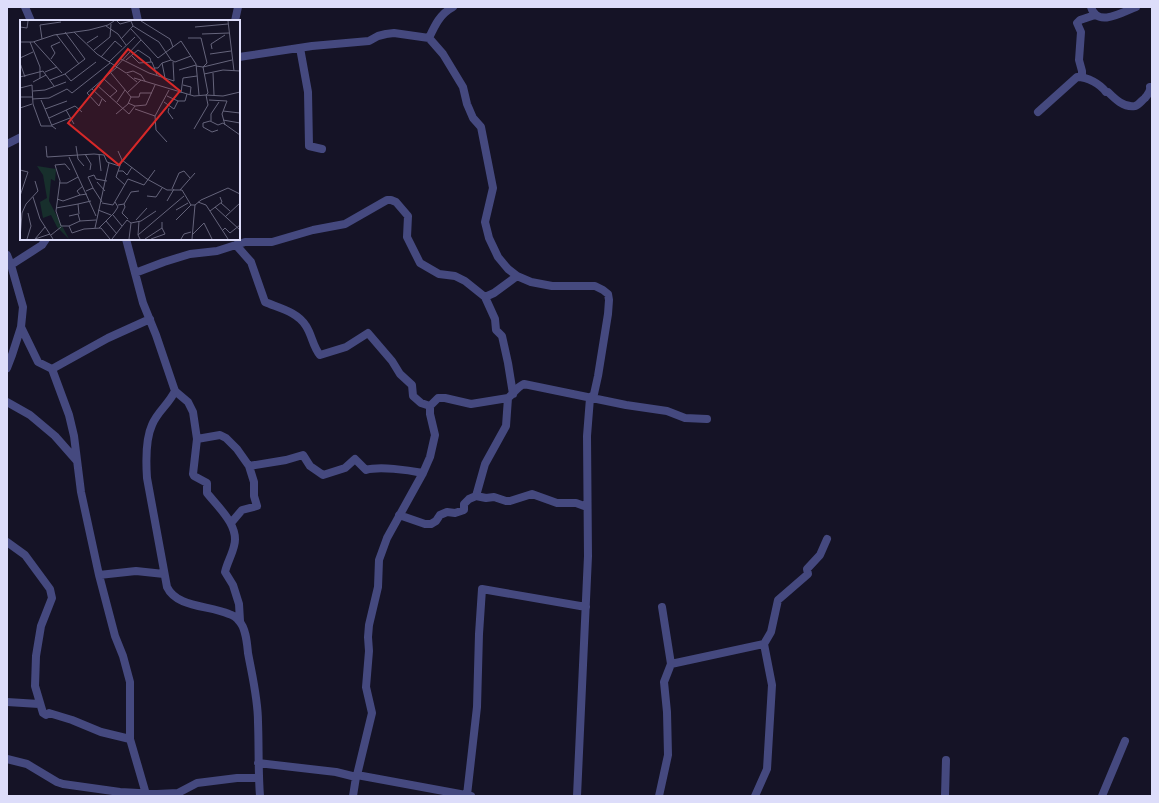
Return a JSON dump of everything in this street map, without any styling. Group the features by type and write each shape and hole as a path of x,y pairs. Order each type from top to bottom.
{"street":[{"path":"25,7 31,20"},
{"path":"135,7 138,20"},
{"path":"235,20 238,7"},
{"path":"430,38 440,17 452,7"},
{"path":"1091,7 1095,15 1100,18 1110,17 1136,7"},
{"path":"1082,77 1079,60 1081,32 1077,23 1080,20 1095,15"},
{"path":"240,56 369,41 386,34 430,38 443,54 463,87 467,104 473,118 481,127 493,188 484,222 498,258 517,276 538,284 552,286 595,286 608,294 610,300 608,314 598,376 594,394 590,398 587,436 588,556 578,796"},
{"path":"300,48 308,92 309,146 322,149"},
{"path":"1038,112 1077,77 1082,77 1102,87 1116,101 1135,106 1149,94 1150,87 1152,87"},
{"path":"7,144 20,138"},
{"path":"135,273 190,254 217,251 245,242 272,242 313,230 346,224 387,200 396,202 408,216 407,237 420,263 439,274 455,276 465,281 485,297 495,319 496,330 502,336 508,363 510,396 506,426 485,464 476,496"},
{"path":"11,265 42,245 45,240"},
{"path":"126,240 143,303 175,391 188,402 193,412 197,439 193,463 194,476 207,483 206,493 231,523 235,535 235,544 225,572 233,585 239,604 240,621 245,632 258,721 260,796"},
{"path":"236,245 251,262 265,302 296,316 306,325 320,355 346,347 368,333 392,361 400,374 412,384 413,396 421,403 430,406"},
{"path":"7,255 23,307 21,327 7,368"},
{"path":"485,297 494,293 517,276"},
{"path":"52,369 108,338 150,319"},
{"path":"21,327 38,362 52,369 69,415 78,461 81,492 99,575 115,636 123,656 130,682 130,739 146,794"},
{"path":"353,796 372,713 366,687 369,651 368,637 369,625 378,587 379,560 387,538 423,473 430,457 435,434 430,414 430,406 438,398 445,398 470,404 510,396 517,387 524,384 626,405 667,411 685,418 707,419"},
{"path":"175,391 172,398 152,425 146,461 147,478 167,587 176,598 230,614 240,621"},
{"path":"7,402 30,415 54,436 78,461"},
{"path":"197,439 220,435 226,438 237,449 249,466 254,482 254,496 258,506 242,510 231,523"},
{"path":"249,466 286,460 303,455 310,466 323,474 345,468 355,459 366,470 371,468 399,469 423,473"},
{"path":"399,515 425,524 431,524 436,521 440,515 447,512 455,513 464,510 464,504 469,499 476,496 486,498 494,497 510,501 532,494 557,503 576,503 587,507"},
{"path":"755,796 767,769 772,685 764,644 771,632 778,600 808,574 808,569 820,555 827,539"},
{"path":"7,542 25,555 50,589 52,598 41,626 36,656 35,686 41,710 46,715 49,713 72,720 101,732 130,739"},
{"path":"99,575 136,571 164,574"},
{"path":"258,763 336,772 470,796 477,707 482,589 586,607"},
{"path":"659,796 668,755 667,712 664,682 671,664 662,607"},
{"path":"671,664 764,644"},
{"path":"7,702 39,704"},
{"path":"1102,796 1125,741"},
{"path":"7,759 27,764 63,784 120,792 157,795 178,793 197,783 237,778 259,778"},
{"path":"945,796 946,760"}]}
